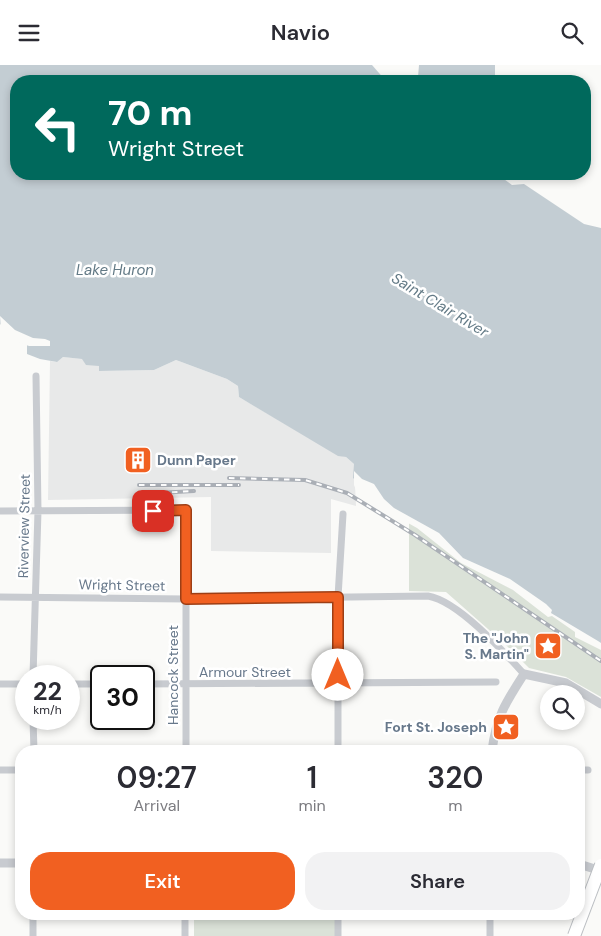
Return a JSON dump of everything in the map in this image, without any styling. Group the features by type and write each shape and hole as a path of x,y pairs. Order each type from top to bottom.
{"highway":[{"path":"585,907 601,865"},
{"path":"574,936 580,920"}],"street":[{"name":"Riverview Street","path":"33,665 38,511 36,376"},
{"name":"Hancock Street","path":"38,511 186,510 186,745"},
{"path":"0,511 38,511"},
{"path":"338,745 338,597 343,514"},
{"name":"Wright Street","path":"0,597 186,599 434,597 440,598 474,624 524,674"},
{"path":"493,745 495,727 503,707 524,674 566,683 601,704"},
{"name":"Armour Street","path":"155,684 496,682"},
{"path":"0,684 15,685"},
{"path":"33,730 34,745"},
{"path":"0,770 15,770"},
{"path":"0,863 15,863"},
{"path":"585,866 601,871"},
{"path":"33,920 33,936"},
{"path":"185,920 185,936"},
{"path":"338,920 338,936"},
{"path":"490,920 490,936"}],"shaded area":[{"path":"63,357 83,359 99,366 99,371 154,370 176,360 227,379 238,386 239,397 338,455 346,457 354,464 356,506 331,499 331,553 211,551 211,497 48,500 50,361 56,362"},
{"path":"409,521 601,648 601,697 585,688 585,685 580,685 566,677 529,668 446,592 409,591"},
{"path":"194,920 337,920 336,936 194,936"}],"water":[{"path":"0,65 372,65 381,75 10,75 10,180 505,180 512,185 524,184 584,224 601,228 601,648 520,594 463,561 434,535 409,520 353,478 354,464 346,457 338,456 239,397 238,386 227,379 176,360 154,370 99,371 99,366 86,365 82,359 63,357 57,362 40,359 27,354 27,344 0,324"},
{"path":"419,65 495,65 495,75 418,75"}],"pier":[{"path":"0,316 15,330 33,338 50,341 50,346 29,346 17,342 1,330"},
{"path":"354,471 362,479 374,484 384,499 394,508 439,533 463,558 510,579 546,604 552,610 551,613 601,643 601,650 575,637 575,632 552,616 548,617 513,590 461,563 417,528 381,508 376,501 356,490"}],"railway":[{"path":"229,478 305,480 347,493 415,535 601,661"},
{"path":"139,485 239,485"},
{"path":"139,494 194,491"}],"place":[{"name":"Dunn Paper","path":"138,460"},
{"name":"The \"John S. Martin\"","path":"548,646"},
{"name":"Fort St. Joseph","path":"506,727"}],"route":[{"path":"153,511 186,510 186,599 338,597 338,675"}],"water label":[{"name":"Lake Huron","path":"115,270"},
{"name":"Saint Clair River","path":"440,305"}]}
